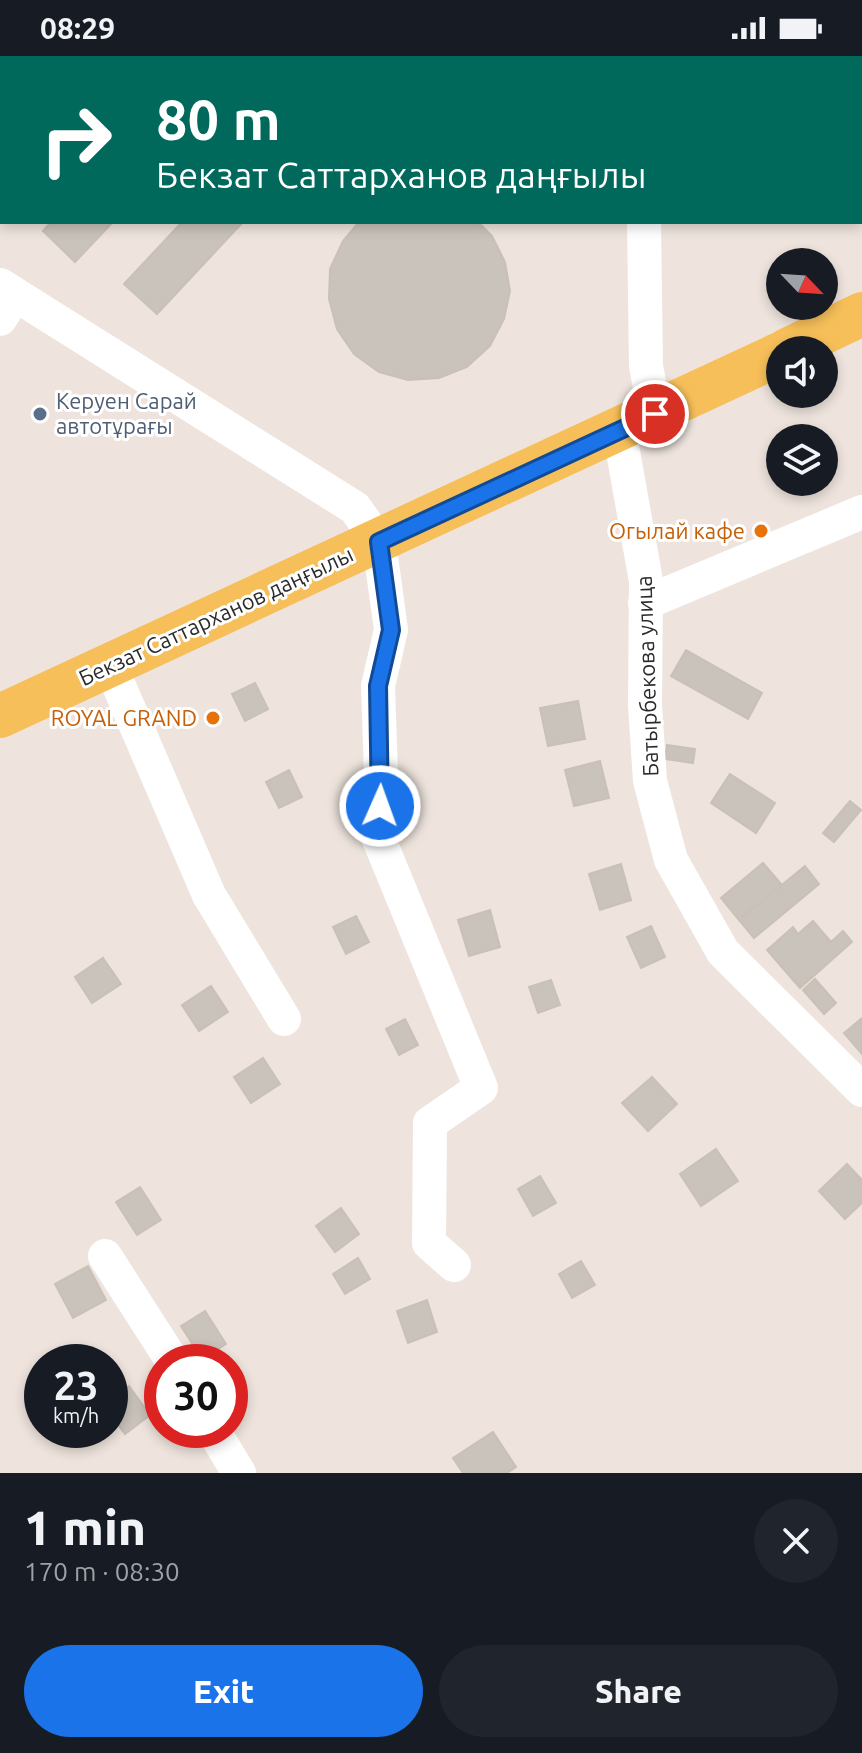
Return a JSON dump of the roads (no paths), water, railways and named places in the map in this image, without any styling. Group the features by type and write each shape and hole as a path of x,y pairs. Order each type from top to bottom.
{"main road":[{"path":"816,336 862,314"},
{"name":"Бекзат Саттарханов даңғылы","path":"0,716 766,361"}],"street":[{"name":"Батырбекова улица","path":"644,224 646,366 637,421 650,781 671,860 723,952 862,1090"},
{"path":"5,299 355,508 379,542 391,630 378,686 381,775 378,837 481,1088 430,1123 429,1243 454,1265"},
{"path":"645,603 862,512"},
{"path":"110,665 209,895 284,1019"},
{"path":"105,1256 161,1344"},
{"path":"224,1448 239,1473"}],"place":[{"name":"Керуен Сарай автотұрағы","path":"40,414"},
{"name":"Огылай кафе","path":"761,531"},
{"name":"ROYAL GRAND","path":"213,718"}]}
